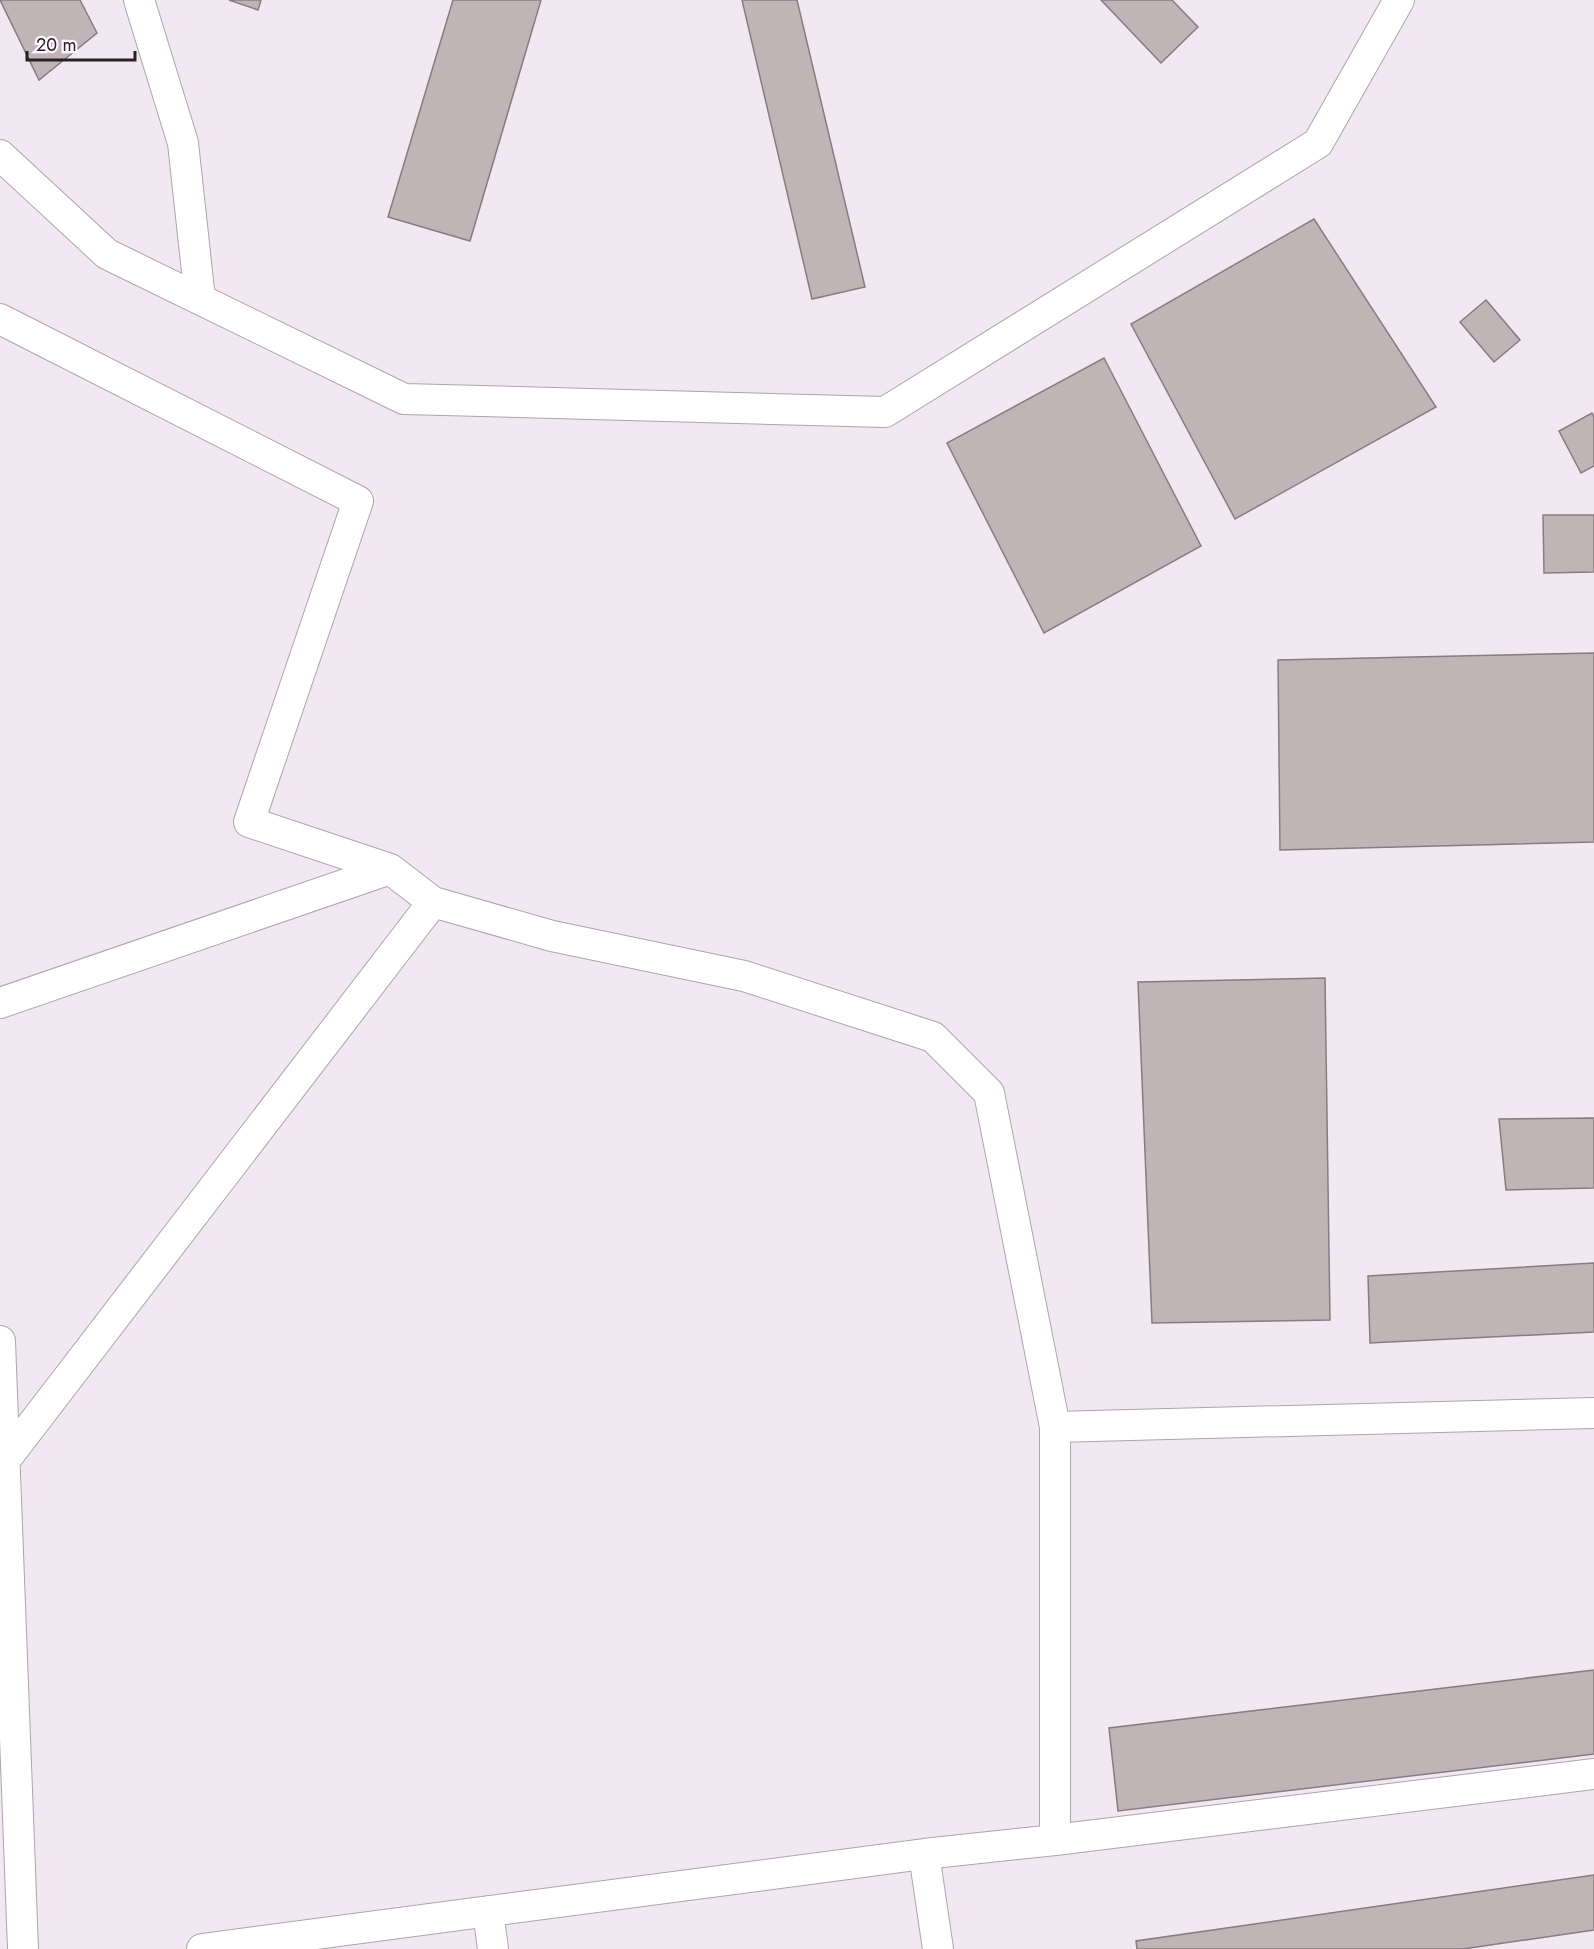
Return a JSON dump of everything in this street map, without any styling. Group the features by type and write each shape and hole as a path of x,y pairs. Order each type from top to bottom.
{"street":[{"path":"139,0 183,142 200,299"},
{"path":"0,155 107,254 404,399 885,412 1318,142 1399,0"},
{"path":"0,319 357,501 249,822 390,869 433,902 552,936 744,976 933,1037 990,1093 1055,1427 1055,1840"},
{"path":"0,1003 390,869"},
{"path":"5,1460 433,902"},
{"path":"0,1341 23,1949"},
{"path":"1055,1427 1594,1413"},
{"path":"202,1949 924,1854 1594,1774"},
{"path":"924,1854 938,1949"},
{"path":"488,1911 493,1949"}],"building":[{"path":"0,0 80,0 97,33 39,80"},
{"path":"229,0 261,0 258,10"},
{"path":"453,0 541,0 470,241 388,217"},
{"path":"742,0 797,0 865,287 812,299"},
{"path":"1101,0 1172,0 1198,27 1161,63"},
{"path":"1314,219 1436,407 1235,519 1131,324"},
{"path":"1486,300 1520,340 1494,362 1460,322"},
{"path":"1104,358 1201,546 1044,633 947,443"},
{"path":"1592,413 1594,417 1594,466 1581,473 1559,431"},
{"path":"1543,515 1594,515 1594,572 1544,573"},
{"path":"1594,653 1594,842 1280,850 1278,660"},
{"path":"1325,978 1330,1320 1152,1323 1138,982"},
{"path":"1594,1118 1594,1188 1506,1190 1499,1119"},
{"path":"1594,1263 1594,1332 1370,1343 1368,1276"},
{"path":"1594,1670 1594,1754 1118,1811 1109,1728"},
{"path":"1594,1875 1594,1930 1463,1949 1137,1949 1136,1941"}]}
